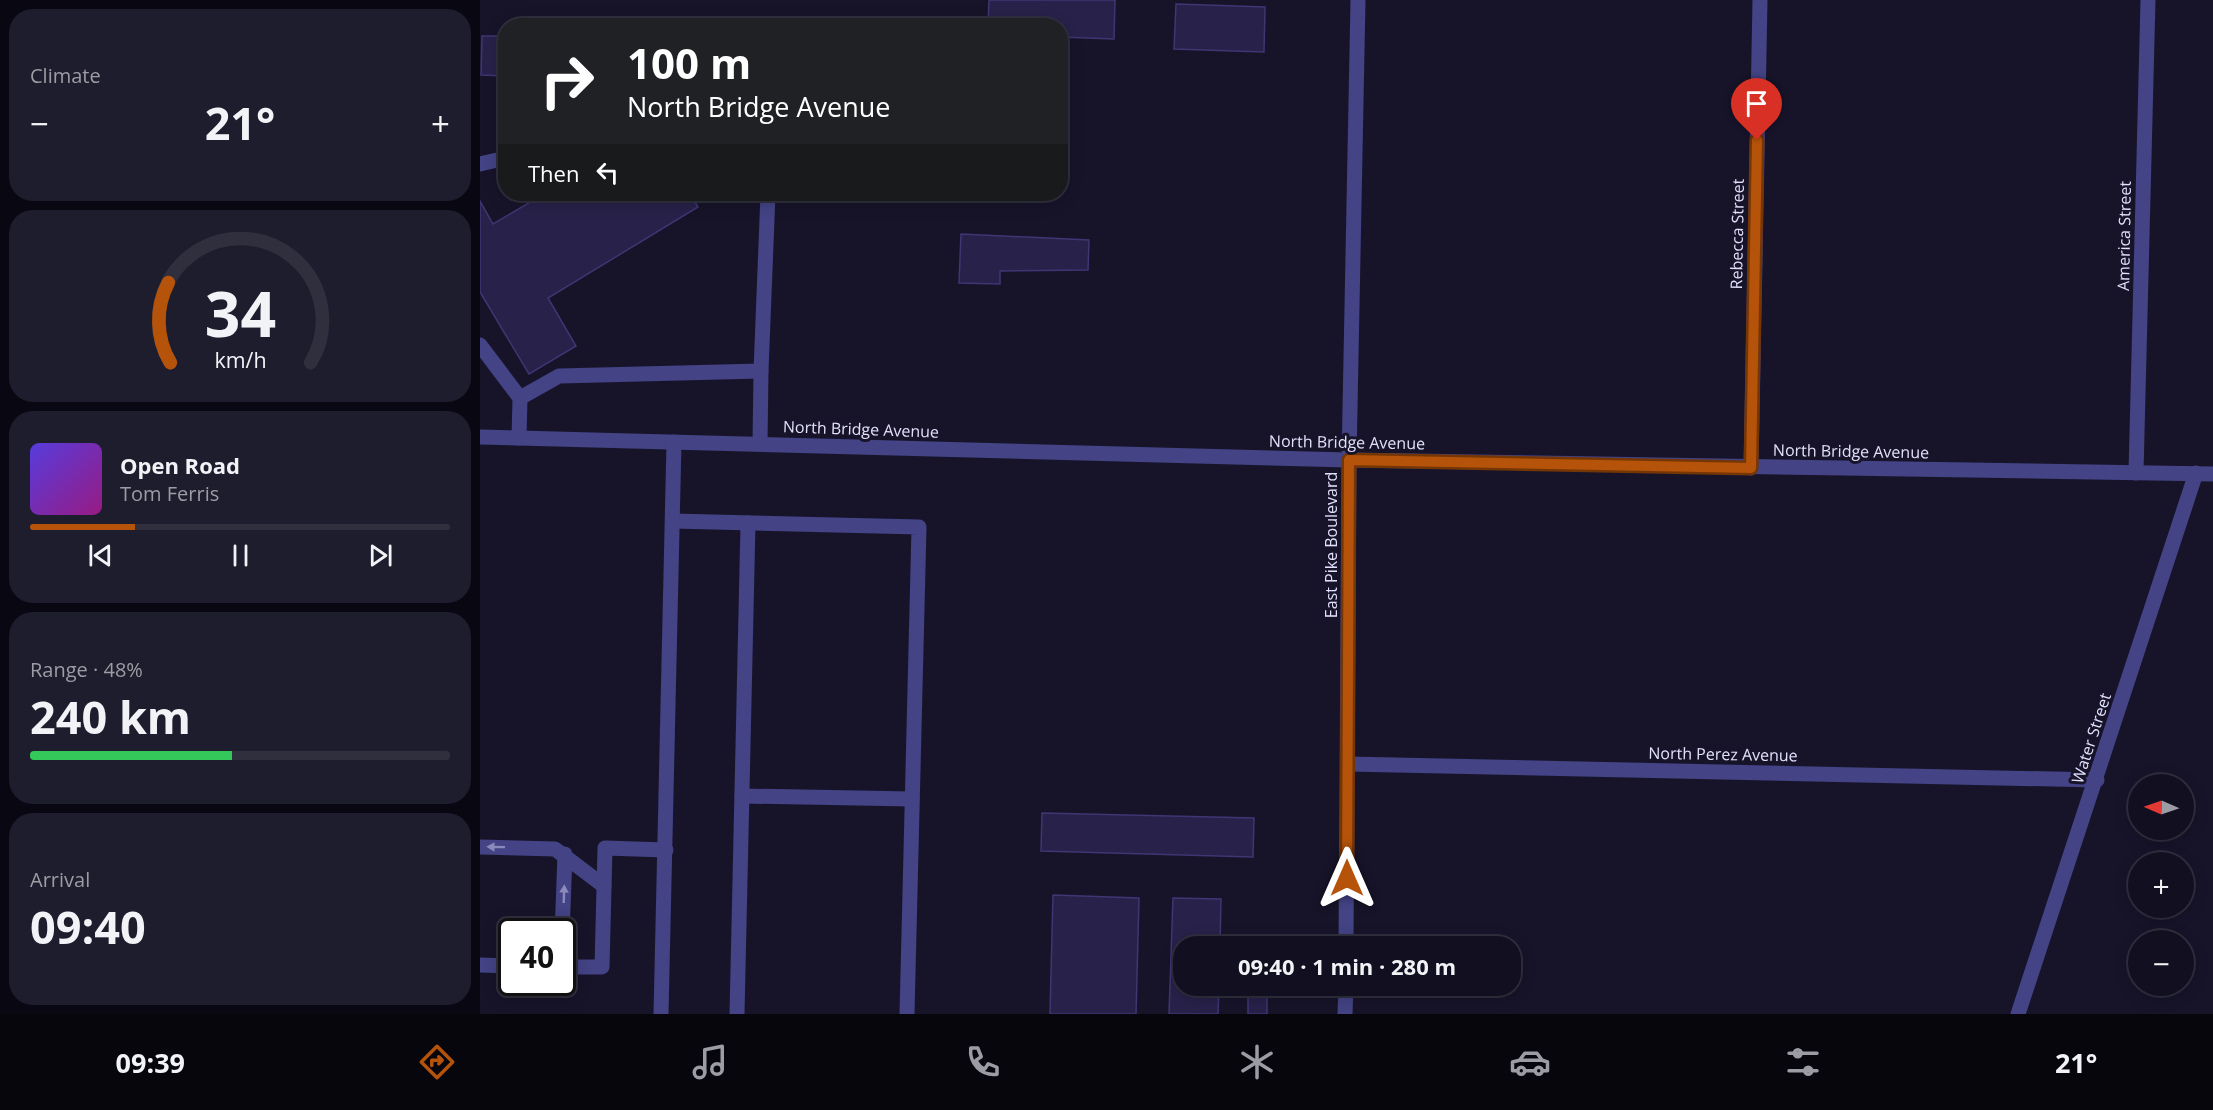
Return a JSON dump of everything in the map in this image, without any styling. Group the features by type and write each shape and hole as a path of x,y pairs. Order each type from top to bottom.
{"street":[{"name":"East Pike Boulevard","path":"1346,936 1349,460 1358,0"},
{"name":"Rebecca Street","path":"1751,468 1760,0"},
{"name":"America Street","path":"2136,472 2148,0"},
{"path":"480,164 498,160"},
{"path":"760,444 768,201"},
{"path":"480,345 520,399 519,438"},
{"path":"520,399 559,376 761,371"},
{"name":"North Bridge Avenue","path":"480,437 1349,460 2213,474"},
{"path":"662,1014 674,442"},
{"name":"Water Street","path":"2018,1014 2097,780 2196,473"},
{"path":"673,521 919,527 907,1014"},
{"path":"737,1014 748,523"},
{"name":"North Perez Avenue","path":"1348,764 2097,780"},
{"path":"742,796 912,799"},
{"path":"480,847 555,849 565,854 604,885"},
{"path":"576,967 602,967 605,848 666,850"},
{"path":"563,918 565,854"},
{"path":"480,965 498,966"},
{"path":"1345,1014 1346,996"}],"building":[{"path":"989,0 1115,0 1114,39 1068,37 1068,18 988,18"},
{"path":"1176,4 1265,7 1264,52 1174,49"},
{"path":"482,36 498,36 498,76 481,75"},
{"path":"480,201 493,224 532,201 694,201 698,207 548,298 576,346 529,374 480,292"},
{"path":"961,234 1089,240 1088,270 1000,271 1000,284 959,283"},
{"path":"1042,813 1254,818 1253,857 1041,851"},
{"path":"1053,895 1139,898 1136,1014 1050,1014"},
{"path":"1173,898 1221,899 1220,936 1173,936 1173,996 1219,996 1218,1014 1169,1014"},
{"path":"1248,996 1267,996 1267,1014 1248,1014"}],"route":[{"path":"1347,878 1349,460 1751,468 1757,140"}]}
